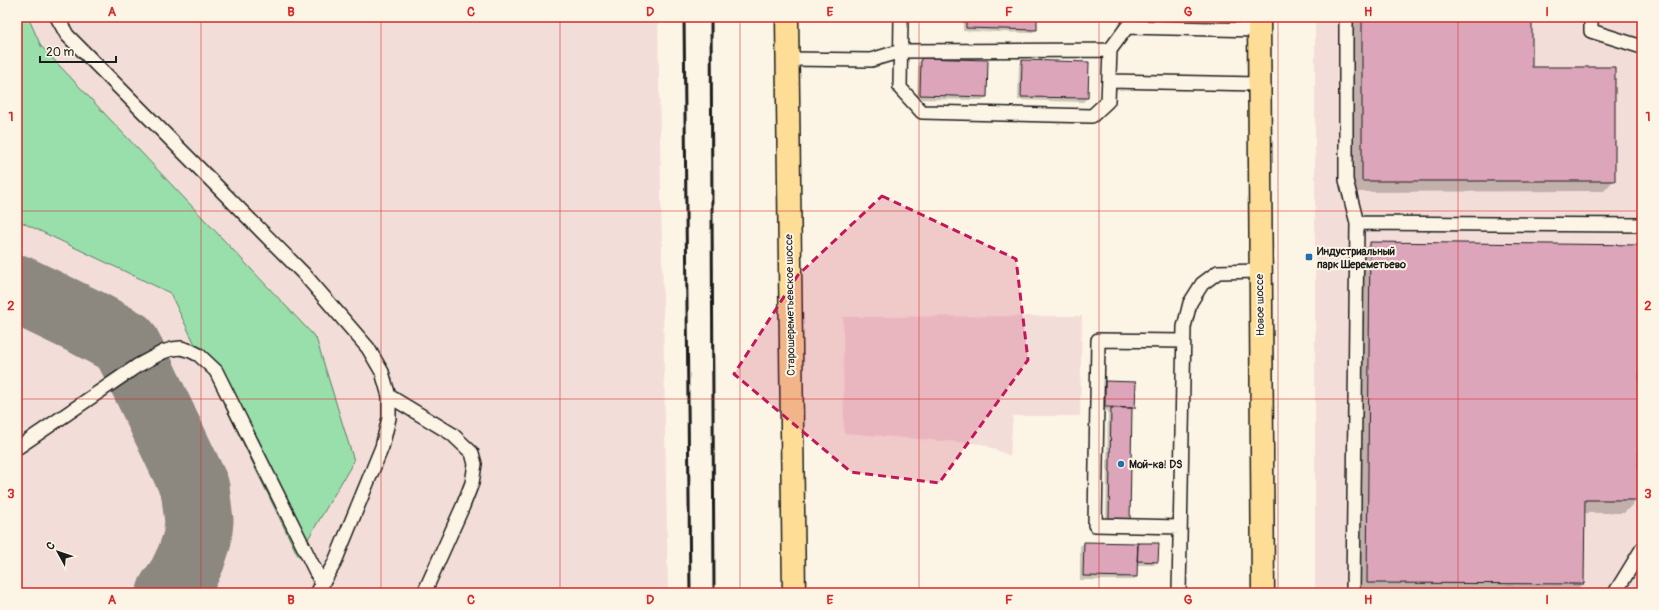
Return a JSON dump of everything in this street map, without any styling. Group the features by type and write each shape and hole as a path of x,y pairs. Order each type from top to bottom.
{"main road":[{"name":"Старошереметьевское шоссе","path":"787,17 794,593"},
{"name":"Новое шоссе","path":"1259,24 1262,593"}],"lane":[{"path":"57,17 67,35 304,274 368,348 382,372 389,396 389,418 382,447 334,564 320,589"},
{"path":"902,17 900,88 922,112 1092,116 1108,101 1110,50 1127,27 1259,24"},
{"path":"1346,17 1346,180 1357,223 1353,593"},
{"path":"1591,17 1591,31 1642,47"},
{"path":"788,60 872,60 901,51 1110,50"},
{"path":"1109,81 1259,84"},
{"path":"1357,223 1642,225"},
{"path":"1179,593 1183,341 1184,327 1190,303 1202,284 1218,272 1260,271"},
{"path":"1180,527 1095,525 1095,518 1098,340 1183,341"},
{"path":"17,448 137,366 163,352 181,348 191,351 199,355 216,371 320,589"},
{"path":"389,396 452,434 472,453 475,464 472,483 463,506 424,593"},
{"path":"1615,593 1642,548"}],"highlighted area":[{"path":"882,196 1016,259 1028,360 939,483 851,472 734,374 798,275"}],"shaded area":[{"path":"17,17 658,17 668,593 17,593"},
{"name":"Индустриальный парк Шереметьево","path":"1315,17 1642,17 1642,593 1315,593"},
{"path":"1082,316 1080,416 1013,416 1010,456 982,444 844,433 843,317"}],"green space":[{"path":"17,17 28,17 41,46 316,338 354,461 298,556 170,293 17,220"}],"building":[{"path":"966,17 1037,17 1037,30 966,28"},
{"path":"1362,17 1532,17 1532,67 1615,67 1615,181 1362,181"},
{"path":"921,58 988,60 987,97 920,95"},
{"path":"1022,60 1089,62 1088,98 1021,97"},
{"path":"1370,242 1642,245 1642,331 1640,331 1638,500 1585,500 1584,584 1367,583"},
{"path":"1105,381 1136,382 1135,408 1105,407"},
{"name":"Мой-ка! DS","path":"1111,408 1132,408 1130,520 1109,519"},
{"path":"1084,542 1138,543 1137,577 1083,576"},
{"path":"1138,543 1159,543 1158,562 1137,561"}],"taxiway":[{"path":"17,289 88,323 125,343 137,366 195,488 199,521 197,540 191,558 182,577 171,593"}],"railway":[{"path":"684,17 690,593"},
{"path":"711,17 714,593"}],"place":[{"name":"Индустриальный парк Шереметьево","path":"1309,257"},
{"name":"Мой-ка! DS","path":"1121,464"}]}
